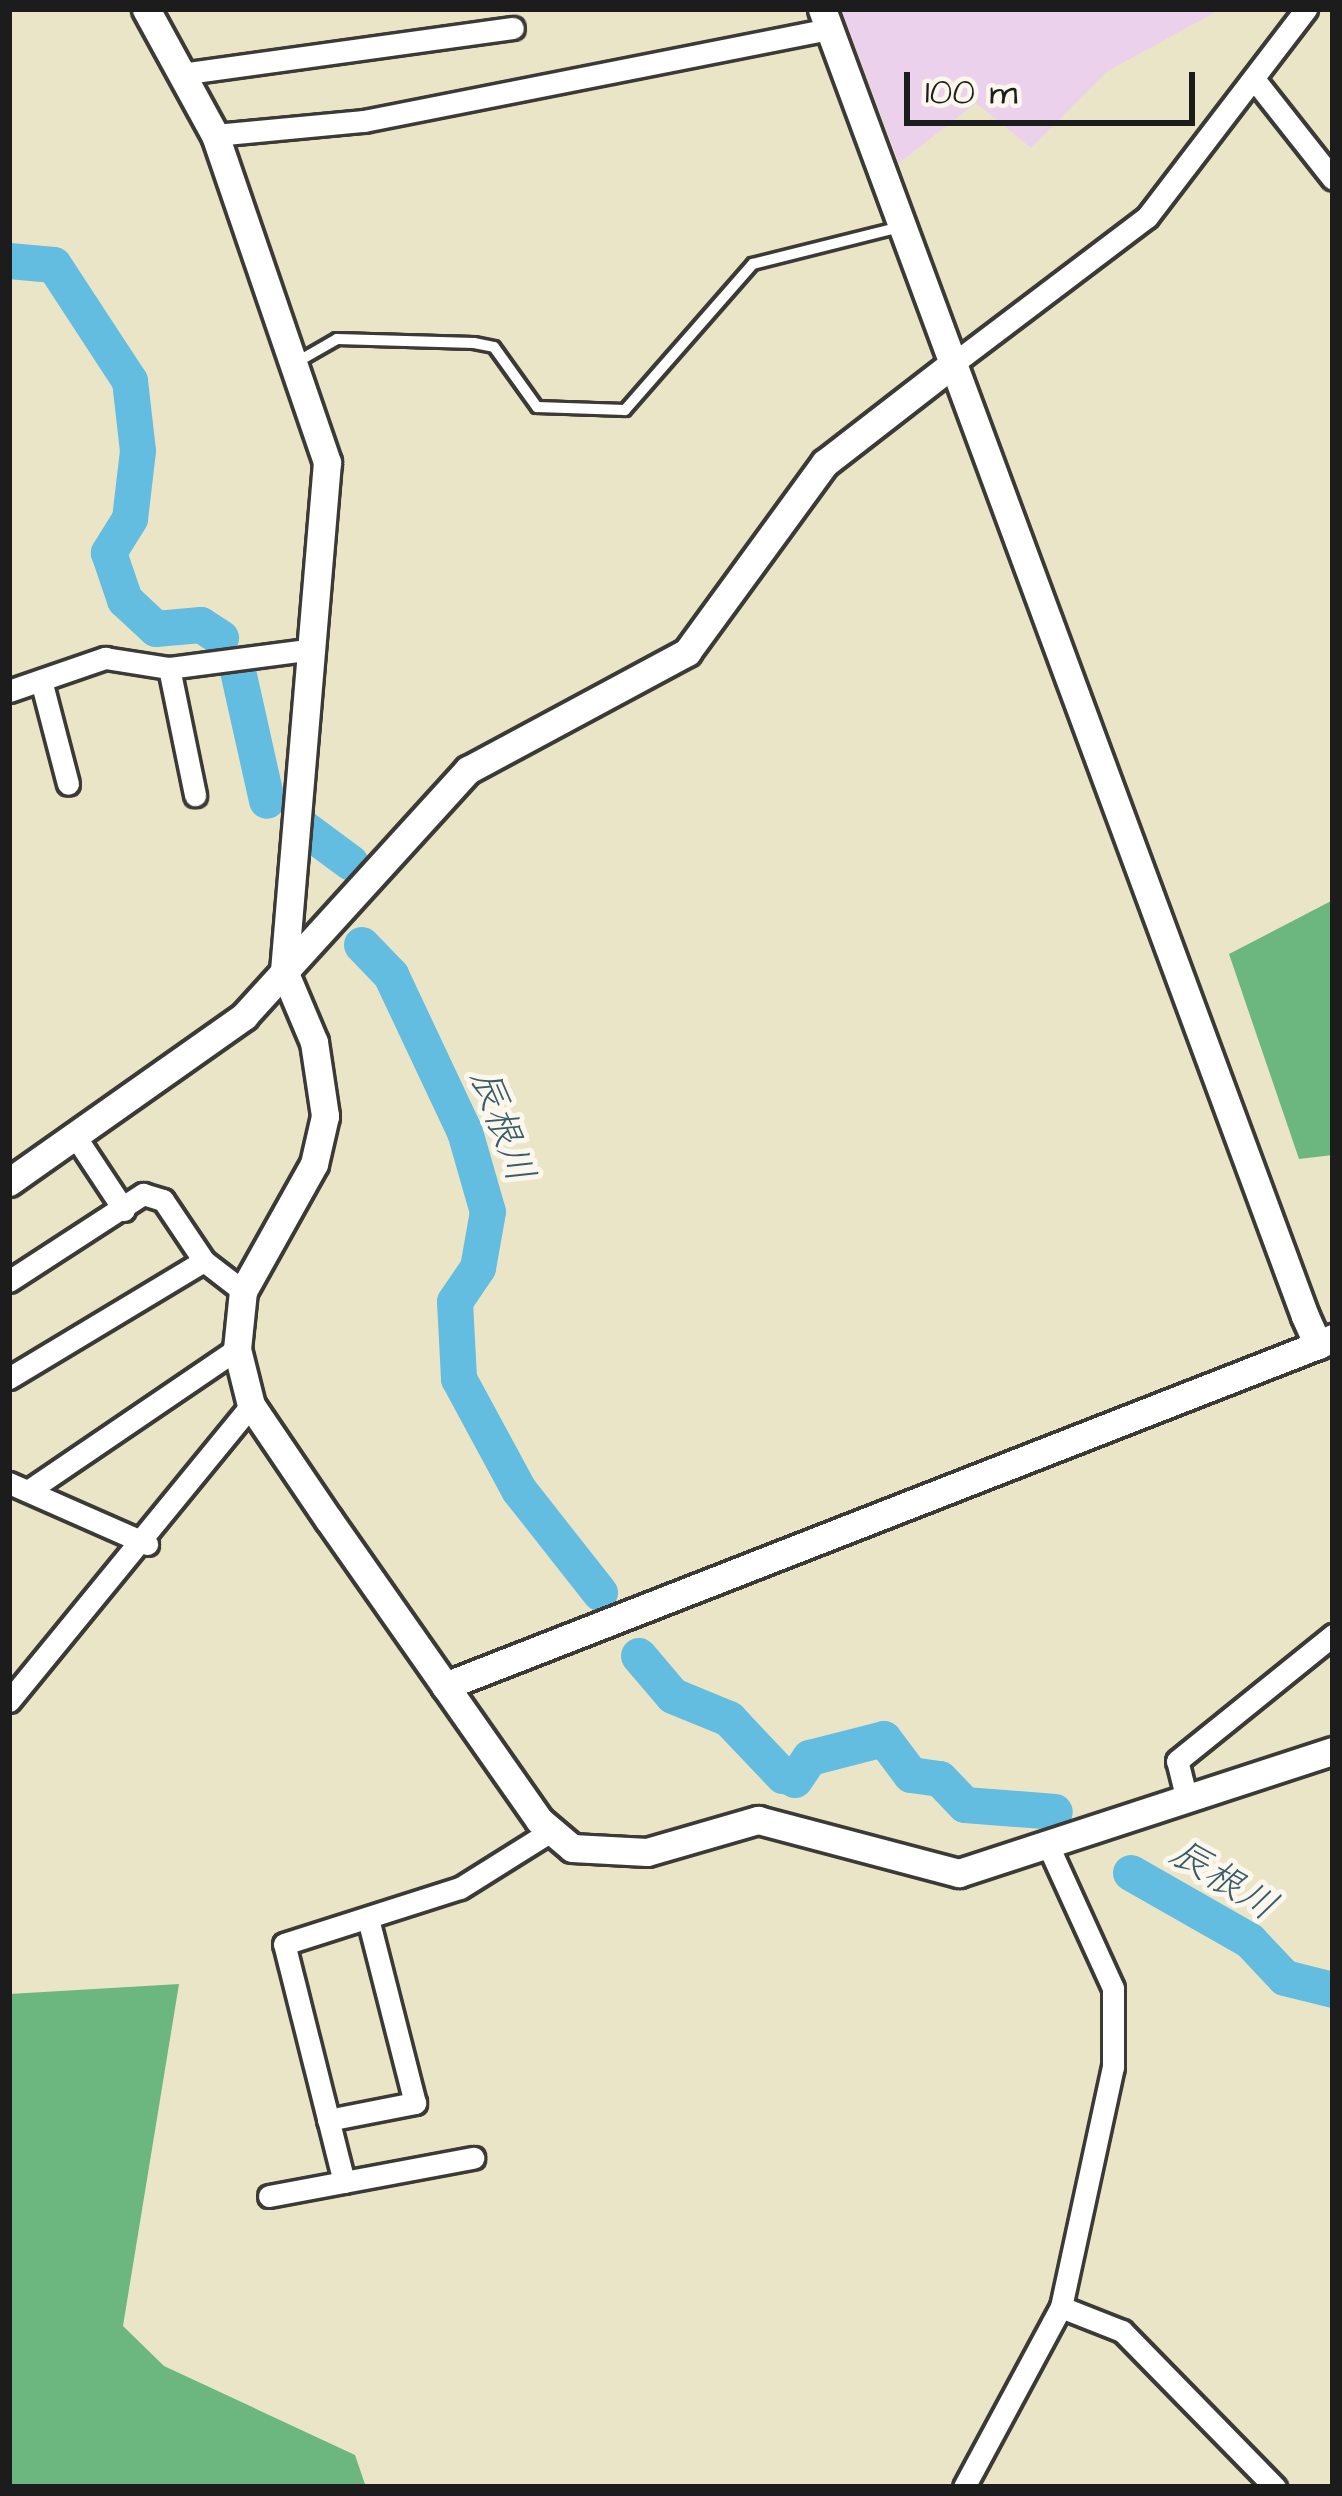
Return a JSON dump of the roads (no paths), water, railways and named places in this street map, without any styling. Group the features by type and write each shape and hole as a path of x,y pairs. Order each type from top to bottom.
{"street":[{"path":"146,9 215,135 297,362 326,463 284,971 314,1042 325,1116 314,1164 243,1291 237,1349 251,1405 551,1831 610,1856 758,1820 959,1873 1050,1850 1185,1792 1333,1751"},
{"path":"9,1182 77,1139 226,1030 468,770 688,652 825,463 1147,217 1306,9"},
{"path":"215,135 364,121 826,19 1326,1341 445,1686"},
{"path":"182,74 513,28"},
{"path":"1254,80 1333,179"},
{"path":"9,691 42,684 105,658 170,668 314,650"},
{"path":"170,668 195,796"},
{"path":"42,684 68,784"},
{"path":"77,1139 124,1210"},
{"path":"9,1282 143,1194 163,1200 204,1261 243,1291"},
{"path":"9,1378 204,1261"},
{"path":"18,1487 237,1349"},
{"path":"9,1701 147,1544 251,1405"},
{"path":"18,1487 147,1544"},
{"path":"1185,1792 1177,1761 1333,1635"},
{"path":"344,2182 284,1944 460,1888 551,1831"},
{"path":"964,2487 1061,2307 1116,2025 1113,1988 1050,1850"},
{"path":"328,2120 415,2103 368,1918"},
{"path":"269,2196 473,2158"},
{"path":"1061,2307 1122,2331 1275,2487"}],"lane":[{"path":"297,362 337,339 474,343 494,347 537,407 626,410 753,264 903,226"}],"waterway":[{"name":"辰根川","path":"9,261 54,265 130,381 138,451 130,519 109,553 125,600 156,629 201,625 221,638"},
{"name":"辰根川","path":"238,671 267,801"},
{"name":"辰根川","path":"305,829 351,863"},
{"name":"辰根川","path":"362,945 391,975 465,1132 488,1212 478,1268 455,1302 459,1379 519,1490 600,1593"},
{"name":"辰根川","path":"639,1656 673,1696 729,1719 783,1776"},
{"name":"辰根川","path":"795,1780 810,1758 884,1739 911,1775 940,1779 965,1805 1055,1812"},
{"name":"辰根川","path":"1131,1873 1250,1941 1285,1978 1333,1990"}]}
